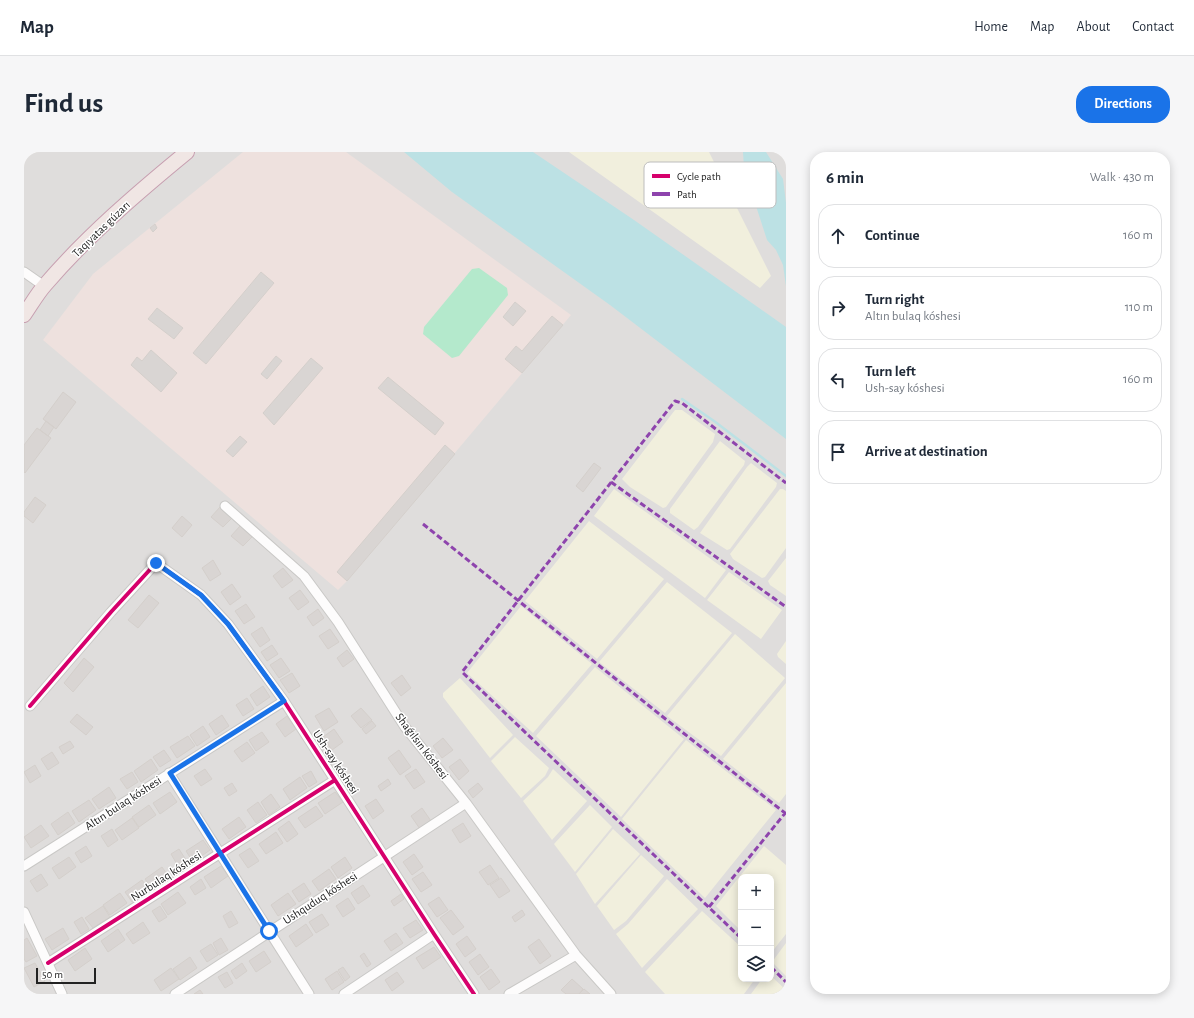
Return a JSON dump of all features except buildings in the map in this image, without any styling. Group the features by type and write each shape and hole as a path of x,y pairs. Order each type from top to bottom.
{"highway":[{"name":"Taqıyatas gúzarı","path":"24,315 44,286 73,255 134,196 188,152"}],"street":[{"path":"24,272 44,286"},
{"name":"Shaǵılsın kóshesi","path":"226,506 304,576 338,622 405,726 466,803 576,955 611,994"},
{"name":"Ush-say kóshesi","path":"30,706 111,612 156,563 201,595 228,624 284,701 474,994"},
{"name":"Altın bulaq kóshesi","path":"24,866 284,701"},
{"path":"170,773 309,994"},
{"name":"Nurbulaq kóshesi","path":"48,963 335,780"},
{"name":"Ushquduq kóshesi","path":"175,994 466,803"},
{"path":"24,912 62,994"},
{"path":"344,994 434,934"},
{"path":"509,994 576,955"}],"shaded area":[{"path":"24,152 786,152 786,994 24,994"},
{"path":"243,152 346,152 571,315 338,590 43,340 93,274"},
{"path":"569,152 709,152 714,162 644,162 644,205"},
{"path":"648,208 737,208 771,276 760,288"},
{"path":"675,410 682,410 715,434 713,442 666,507 663,508 630,487 622,479"},
{"path":"720,441 745,461 744,465 698,527 694,530 670,513 670,509"},
{"path":"751,463 777,483 776,487 730,549 727,550 700,533"},
{"path":"614,489 726,570 705,598 594,516"},
{"path":"780,489 786,491 786,548 765,577 762,578 733,559 730,554"},
{"path":"589,521 664,579 597,659 525,601"},
{"path":"786,558 786,596 770,585 768,581"},
{"path":"729,572 782,610 761,639 707,600"},
{"path":"667,582 732,633 665,713 599,662"},
{"path":"521,606 592,664 533,733 467,673"},
{"path":"735,634 785,678 721,756 667,716"},
{"path":"786,641 786,664 778,657 777,654"},
{"path":"595,667 684,739 621,817 536,736"},
{"path":"460,678 513,735 490,758 443,697 443,693"},
{"path":"786,683 786,794 779,803 723,759"},
{"path":"515,737 549,768 545,776 521,798 491,761"},
{"path":"686,740 776,810 705,898 622,819"},
{"path":"553,769 587,801 552,840 523,801 548,777"},
{"path":"590,805 612,827 575,872 554,844"},
{"path":"613,829 640,854 595,904 576,874"},
{"path":"764,846 786,865 786,934 774,949 774,874 742,874"},
{"path":"641,855 664,876 626,921 614,930 597,906"},
{"path":"738,878 738,928 716,906"},
{"path":"667,879 698,909 642,968 616,934 628,924"},
{"path":"702,911 738,944 738,982 753,982 744,994 665,994 645,972"},
{"path":"786,943 786,976 774,964 774,959"},
{"path":"774,979 786,990 786,994 751,994 760,982 774,982"}],"green space":[{"path":"479,268 507,288 508,295 459,356 452,358 423,334 424,327 472,269"}],"water":[{"path":"404,152 533,152 634,220 786,327 786,439 610,305 452,192"},
{"path":"743,152 766,152 772,162 744,162"},
{"path":"776,168 783,179 786,203 786,286 783,265 776,250 767,240 757,208 776,208"}],"waterway":[{"path":"682,399 714,421 786,476"}],"marked path":[{"path":"738,935 462,672 675,401 682,403 786,483"},
{"path":"611,482 786,607"},
{"path":"423,524 785,813"},
{"path":"709,907 786,812"},
{"path":"774,970 786,982"}],"cycle path":[{"path":"30,706 111,612 156,563 201,595 228,624 284,701 474,994"},
{"path":"48,963 335,780"}],"route":[{"path":"156,563 201,595 228,624 284,701 170,773 269,931"}]}
